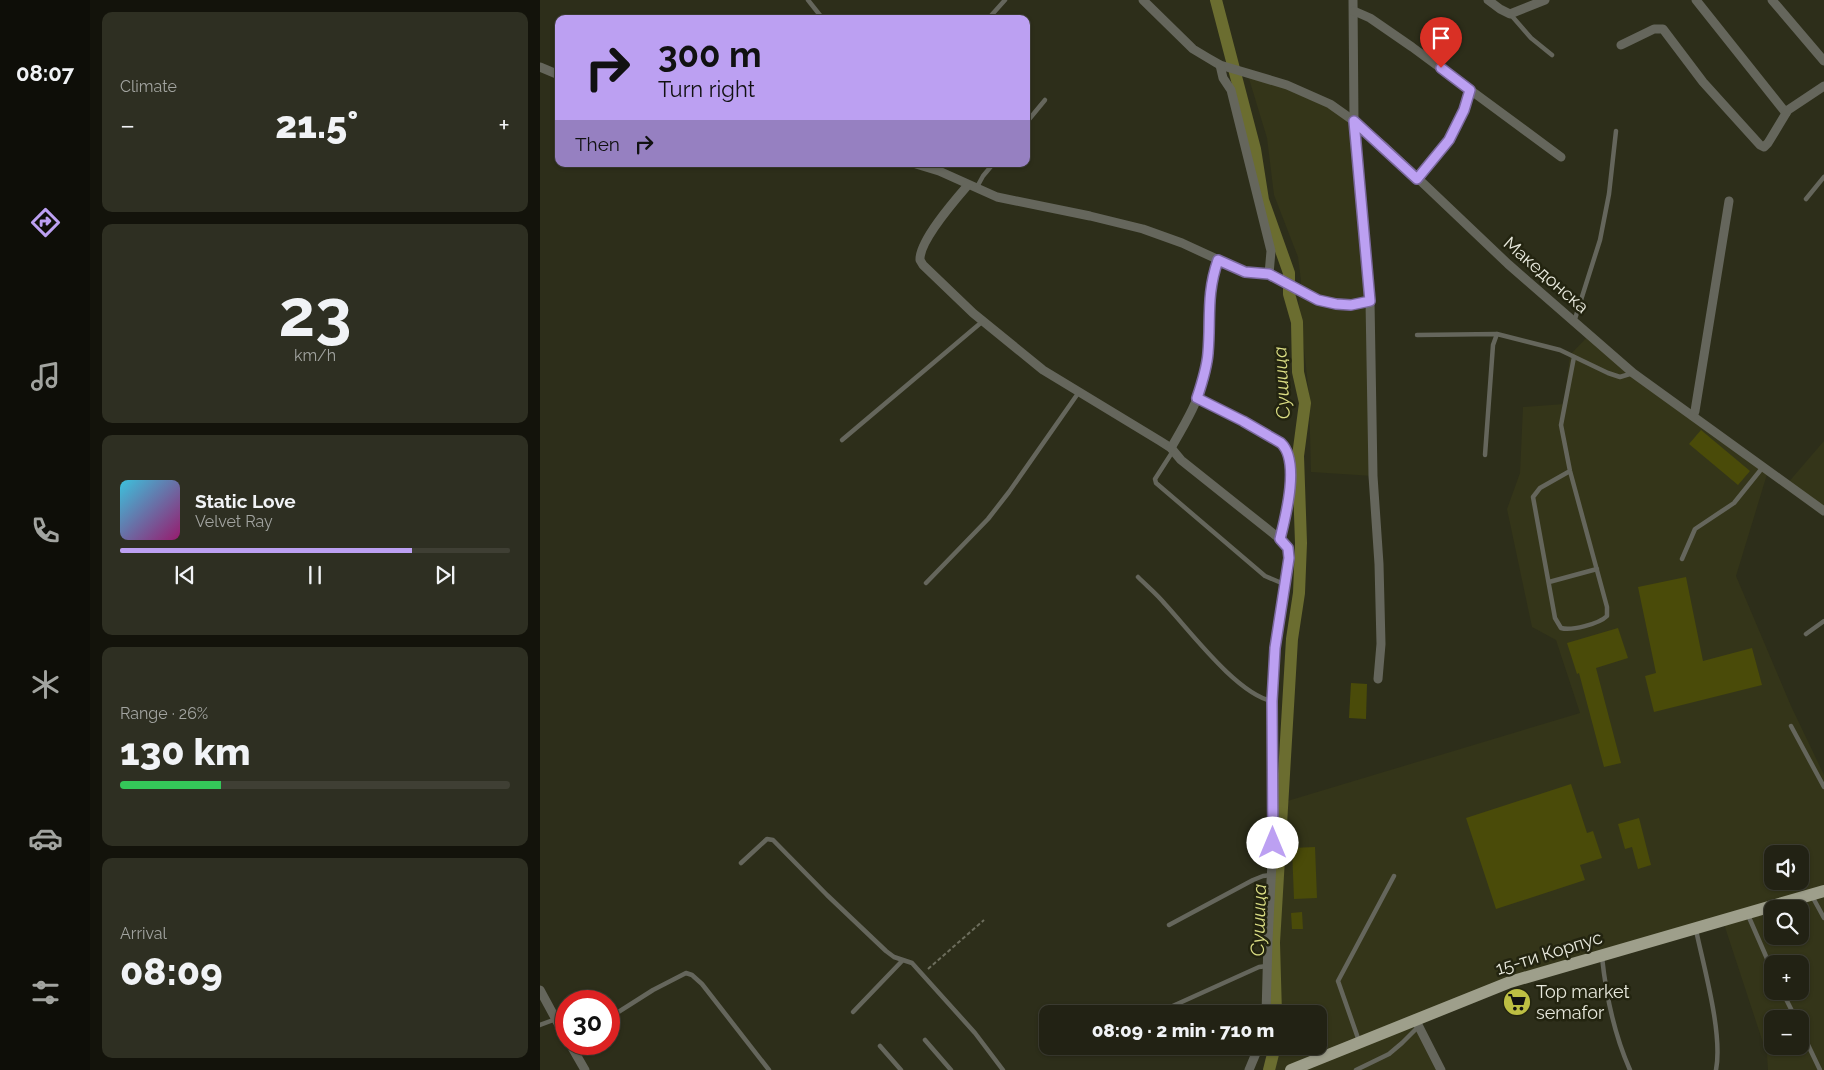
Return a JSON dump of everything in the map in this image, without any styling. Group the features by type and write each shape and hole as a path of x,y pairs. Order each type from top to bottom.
{"main road":[{"name":"15-ти Корпус","path":"1291,1070 1360,1042 1417,1023 1510,982 1824,892"}],"street":[{"name":"Македонска","path":"1143,0 1193,49 1220,65 1287,85 1330,104 1354,121 1508,264 1633,373 1824,510"},
{"path":"1353,0 1354,121 1370,301 1373,476 1379,564 1381,644 1378,679"},
{"path":"1488,0 1500,10 1510,14 1545,0"},
{"path":"1696,0 1786,113"},
{"path":"1772,0 1824,61"},
{"path":"1354,11 1370,18 1561,157"},
{"path":"1621,45 1654,29 1663,29 1703,82 1760,145 1764,147 1786,113 1796,103 1824,86"},
{"path":"1220,65 1223,78 1230,90 1271,251 1269,274"},
{"path":"540,67 555,73"},
{"path":"1417,179 1449,140 1464,110 1470,90"},
{"path":"941,168 972,186 997,197 1090,216 1143,230 1182,243 1245,272 1269,274 1312,297 1336,304 1351,305 1370,301"},
{"path":"972,186 928,236 919,254 923,265 983,321 1042,370 1120,416 1172,450 1181,460 1286,544 1289,554 1275,648 1272,701 1274,744 1272,875 1266,1005"},
{"path":"1693,416 1729,201"},
{"path":"1172,450 1197,398 1205,372 1208,351 1211,286 1218,260"},
{"path":"540,990 555,1017"},
{"path":"1417,1023 1441,1070"},
{"path":"577,1055 585,1070"},
{"path":"1249,1070 1256,1055"}],"lane":[{"path":"808,0 820,15"},
{"path":"992,15 1005,0"},
{"path":"1510,14 1531,38 1552,55"},
{"path":"1030,118 1045,100"},
{"path":"1574,322 1600,240 1609,194 1616,131"},
{"path":"972,186 990,167"},
{"path":"1806,199 1824,177"},
{"path":"842,440 983,321"},
{"path":"1417,335 1497,334 1560,350 1620,377 1633,373"},
{"path":"1485,455 1493,345 1497,334"},
{"path":"1570,471 1540,488 1533,498 1555,618 1561,628 1568,630 1602,620 1607,616 1607,607 1570,471 1561,425 1574,357"},
{"path":"926,583 988,519 1079,392"},
{"path":"1197,398 1243,421 1285,448 1288,454 1292,480 1280,539"},
{"path":"1172,450 1155,479 1156,483 1265,576 1284,584"},
{"path":"1682,558 1695,529 1734,503 1763,467"},
{"path":"1549,582 1596,569"},
{"path":"1138,577 1164,602 1212,657 1239,682 1255,695 1272,701"},
{"path":"1806,634 1824,620"},
{"path":"1791,726 1824,787"},
{"path":"741,863 763,843 771,839 880,945 894,957 912,963 975,1033 1003,1070"},
{"path":"1169,925 1253,880 1272,875"},
{"path":"1360,1042 1338,981 1394,876"},
{"path":"1811,895 1824,918"},
{"path":"1748,913 1766,955"},
{"path":"1696,928 1714,1017 1719,1057 1716,1070"},
{"path":"1602,955 1614,1026 1621,1050 1630,1070"},
{"path":"853,1012 902,961"},
{"path":"1175,1005 1259,967 1267,966"},
{"path":"620,1011 686,973 692,975 702,984 769,1070"},
{"path":"540,1025 555,1019"},
{"path":"1356,1070 1389,1054 1402,1044 1417,1023"},
{"path":"925,1040 951,1070"},
{"path":"880,1046 901,1070"},
{"path":"1809,1047 1820,1070"}],"path":[{"path":"922,974 984,920"}],"shaded area":[{"path":"1247,72 1287,85 1354,121 1370,301 1373,476 1311,472 1309,394 1299,304 1301,281 1298,257 1274,195 1267,138"},
{"path":"1589,335 1768,471 1736,576 1791,706 1824,775 1824,1070 1768,1070 1767,1055 1809,1055 1809,1010 1764,1010 1764,1046 1723,921 1510,982 1416,1019 1441,1070 1272,1070 1274,1055 1327,1055 1327,1005 1278,1005 1284,802 1580,713 1556,640 1532,627 1507,509 1520,473 1523,407 1564,404 1570,355"},
{"path":"1824,441 1824,511 1787,484"}],"building":[{"path":"1701,430 1750,471 1738,485 1689,444"},
{"path":"1686,577 1703,661 1752,648 1762,685 1654,712 1645,676 1656,673 1638,587"},
{"path":"1618,628 1628,658 1596,668 1621,763 1604,767 1579,673 1577,674 1567,643"},
{"path":"1351,683 1367,684 1366,719 1349,718"},
{"path":"1571,784 1587,833 1593,831 1602,858 1580,865 1585,880 1496,909 1466,818"},
{"path":"1639,818 1651,865 1638,869 1632,847 1625,849 1618,824"},
{"path":"1315,847 1317,898 1294,899 1292,848"},
{"path":"1302,912 1303,929 1292,929 1291,913"}],"waterway":[{"name":"Сушица","path":"1216,0 1255,149 1263,200 1289,273 1289,294 1297,322 1298,372 1305,403 1298,456 1301,543 1299,593 1292,639 1274,943 1276,1005"},
{"name":"Сушица","path":"1269,1070 1273,1055"}],"place":[{"name":"Top market semafor","path":"1517,1002"}],"route":[{"path":"1273,843 1274,744 1272,701 1275,648 1289,558 1288,548 1280,539 1292,480 1288,454 1281,443 1197,398 1205,372 1208,351 1208,305 1213,274 1218,260 1245,272 1269,274 1318,300 1351,305 1370,301 1354,121 1386,148 1417,179 1455,131 1470,90 1441,68"}]}
